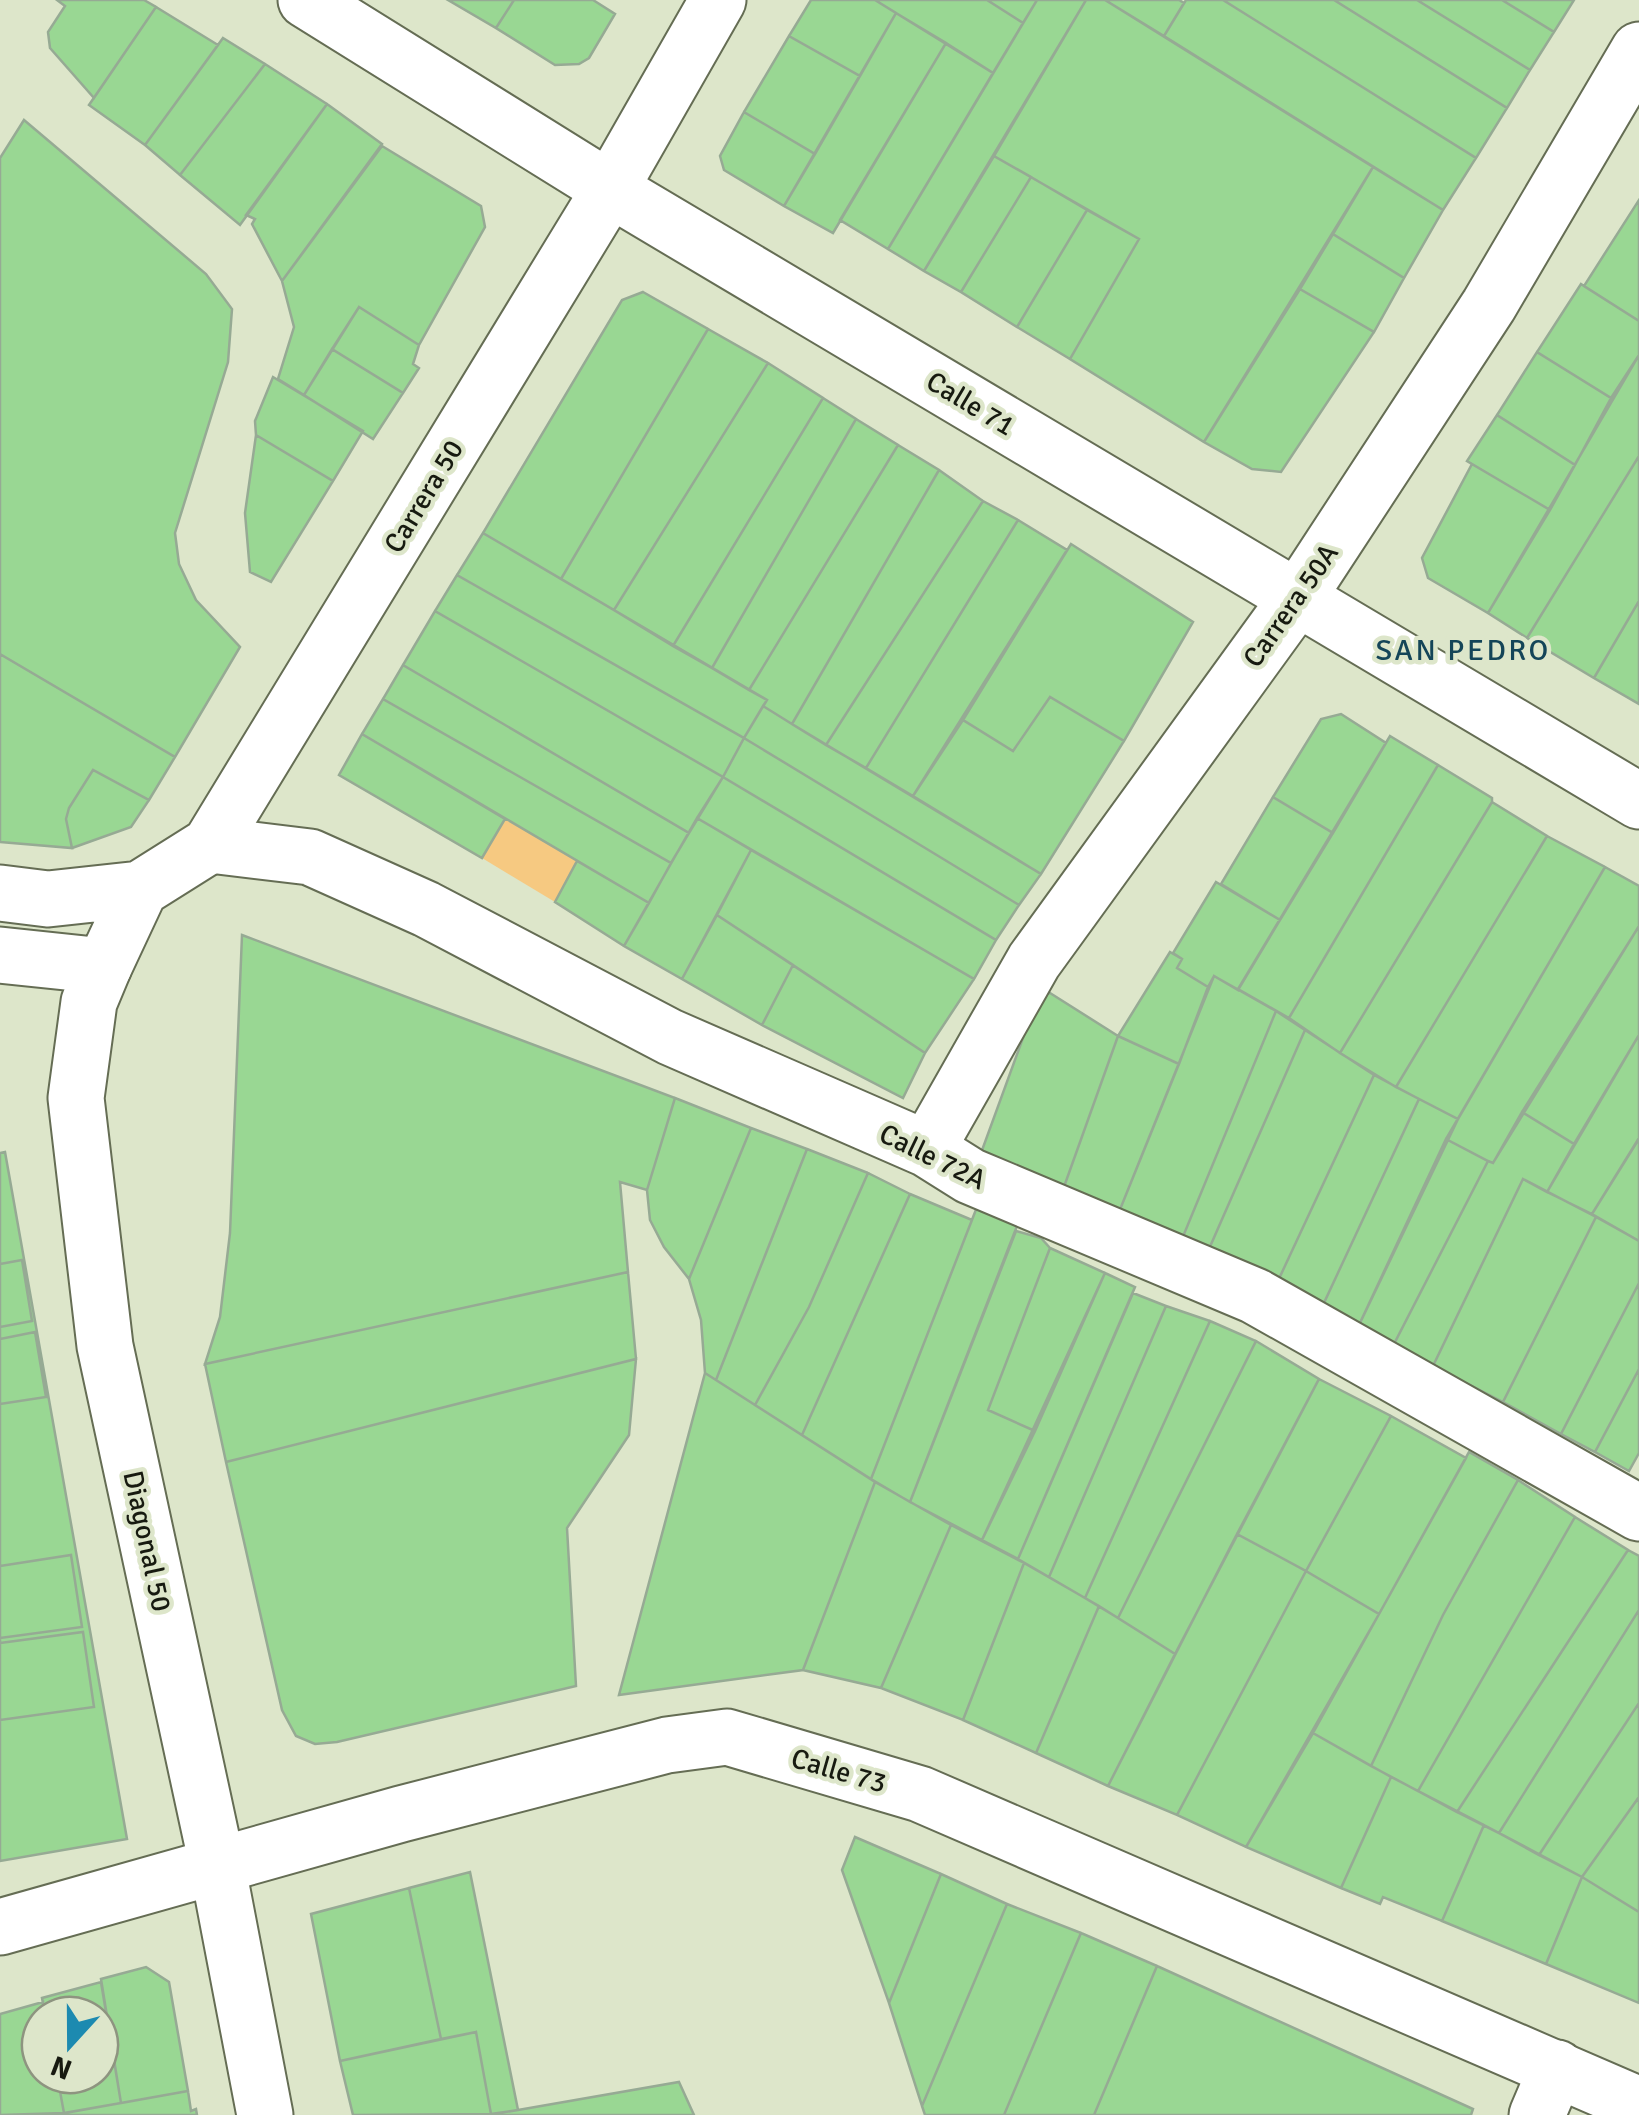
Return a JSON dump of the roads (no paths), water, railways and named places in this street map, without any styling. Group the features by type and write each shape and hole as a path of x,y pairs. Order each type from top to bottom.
{"street":[{"name":"Calle 71","path":"306,0 610,189 1639,800"},
{"name":"Carrera 50","path":"140,888 210,845 610,189 718,0"},
{"name":"Carrera 50A","path":"927,1149 1034,962 1298,597 1488,306 1639,50"},
{"name":"Calle 72A","path":"210,845 310,857 426,908 670,1038 927,1149 970,1176 1255,1296 1639,1514"},
{"path":"0,893 48,899 140,888"},
{"path":"0,954 104,966 140,888"},
{"name":"Diagonal 50","path":"104,966 89,1002 79,1064 78,1139 106,1346 217,1864 265,2115"},
{"name":"Calle 73","path":"0,1927 217,1864 666,1745 727,1737 920,1794 1547,2091 1639,2106"}],"district":[{"name":"SAN PEDRO","path":"1463,650"}]}
